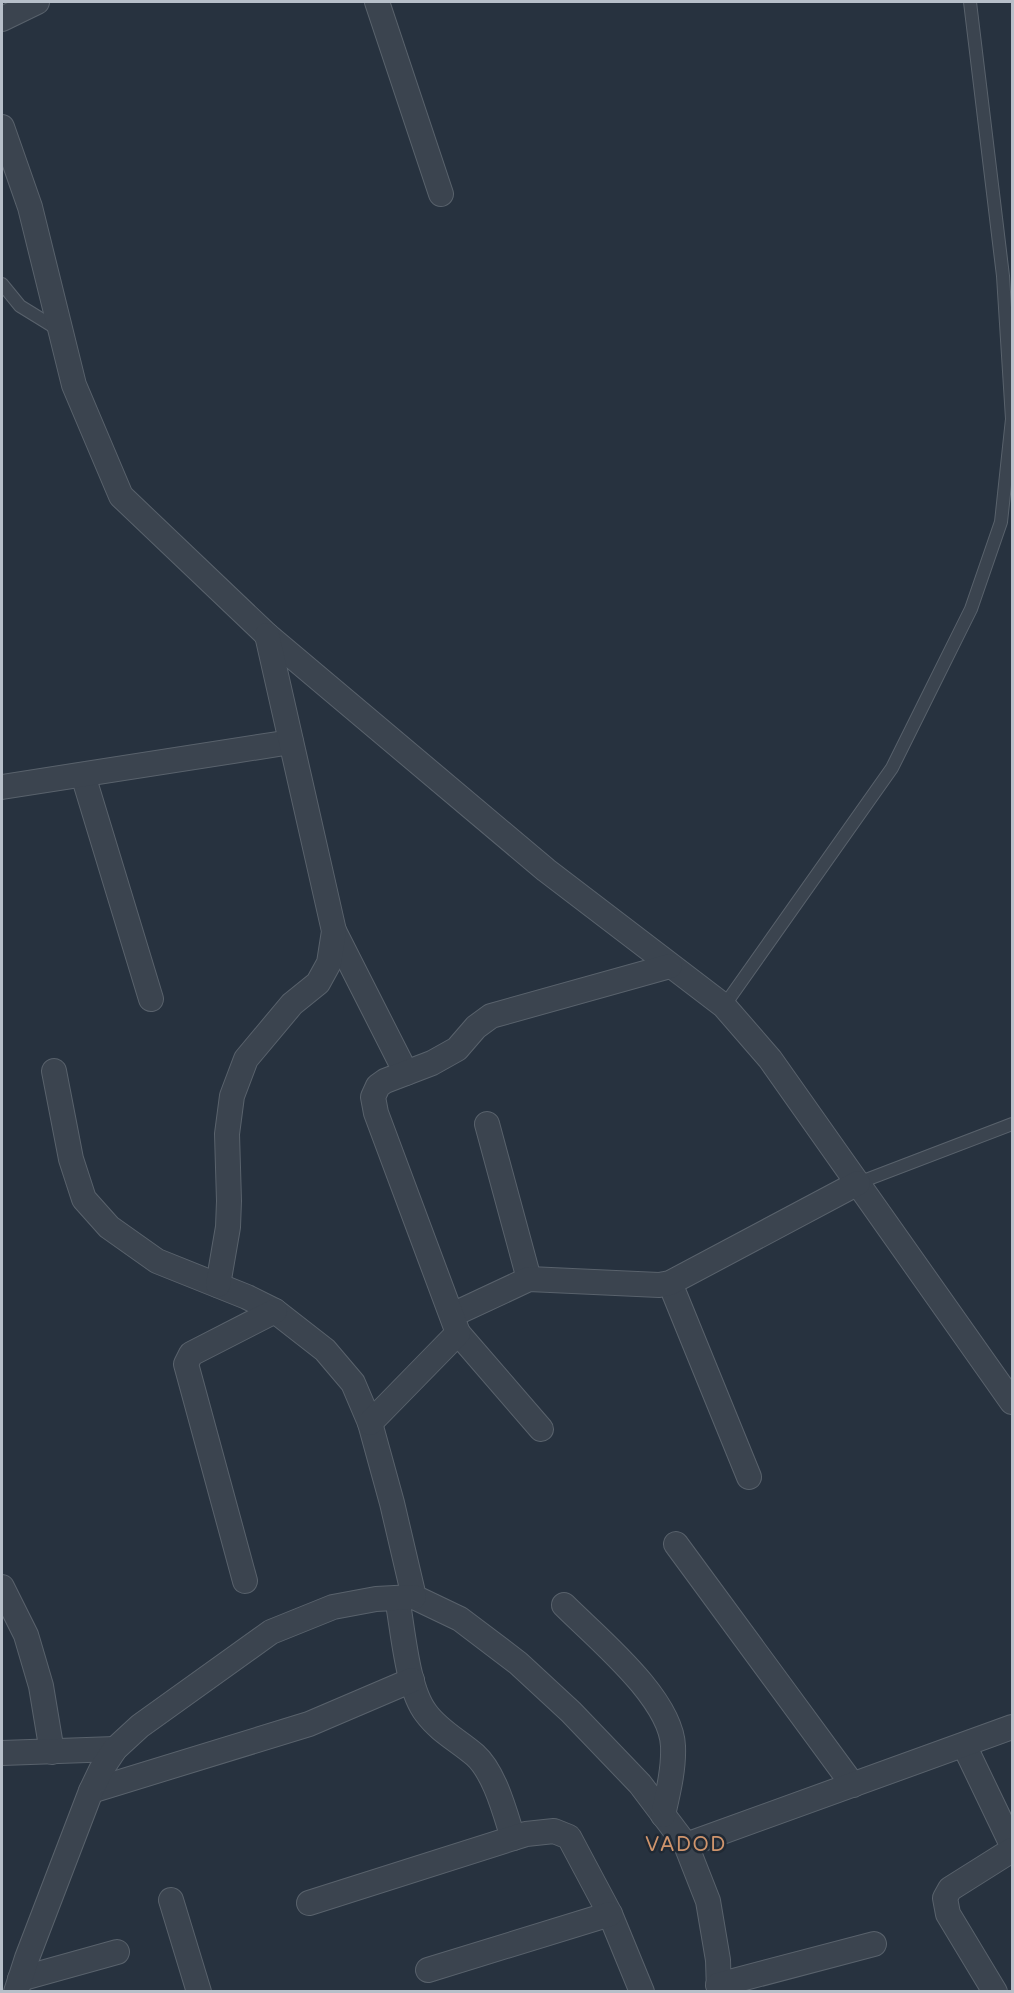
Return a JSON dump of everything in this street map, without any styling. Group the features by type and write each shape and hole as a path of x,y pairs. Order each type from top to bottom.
{"street":[{"path":"2,19 37,2"},
{"path":"377,2 441,194"},
{"path":"2,127 30,207 74,386 122,496 267,635 546,870 724,1006 770,1059 1012,1402"},
{"path":"267,635 334,931 406,1073"},
{"path":"2,787 291,742"},
{"path":"83,774 152,999"},
{"path":"218,1285 228,1227 227,1134 232,1096 246,1059 292,1004 318,983 329,963 334,931"},
{"path":"541,1429 455,1324 376,1113 373,1097 378,1086 432,1063 457,1049 476,1027 491,1017 670,966"},
{"path":"54,1071 71,1159 84,1198 109,1227 157,1260 275,1311 325,1350 354,1383 370,1423 392,1503 405,1598 412,1680 417,1698 426,1713 442,1730 477,1756 498,1790 513,1838"},
{"path":"487,1124 529,1279"},
{"path":"370,1423 455,1324 529,1279 659,1285 670,1283 858,1184"},
{"path":"670,1283 749,1477"},
{"path":"245,1581 186,1364 191,1354 275,1311"},
{"path":"676,1544 853,1785"},
{"path":"2,1587 26,1635 40,1686 52,1752"},
{"path":"18,1985 91,1791 101,1770 116,1749 140,1726 271,1632 333,1607 376,1599 405,1598 460,1619 518,1663 571,1712 640,1784 686,1845 708,1901 718,1960 718,1988 874,1944"},
{"path":"564,1605 643,1684 659,1705 668,1723 673,1745 663,1815"},
{"path":"91,1791 309,1724 412,1680"},
{"path":"686,1845 1012,1727"},
{"path":"964,1745 1012,1845"},
{"path":"2,1753 116,1749"},
{"path":"309,1904 526,1834 554,1831 569,1838 610,1914 642,1992"},
{"path":"995,1992 948,1914 945,1898 950,1889 1012,1850"},
{"path":"171,1900 199,1992"},
{"path":"428,1970 610,1914"},
{"path":"18,1985 117,1952"}],"lane":[{"path":"724,1006 892,768 971,609 1001,522 1012,419 1003,276 970,2"},
{"path":"2,284 20,306 60,331"},
{"path":"858,1184 1012,1124"}],"district":[{"name":"VADOD","path":"686,1845"}]}
